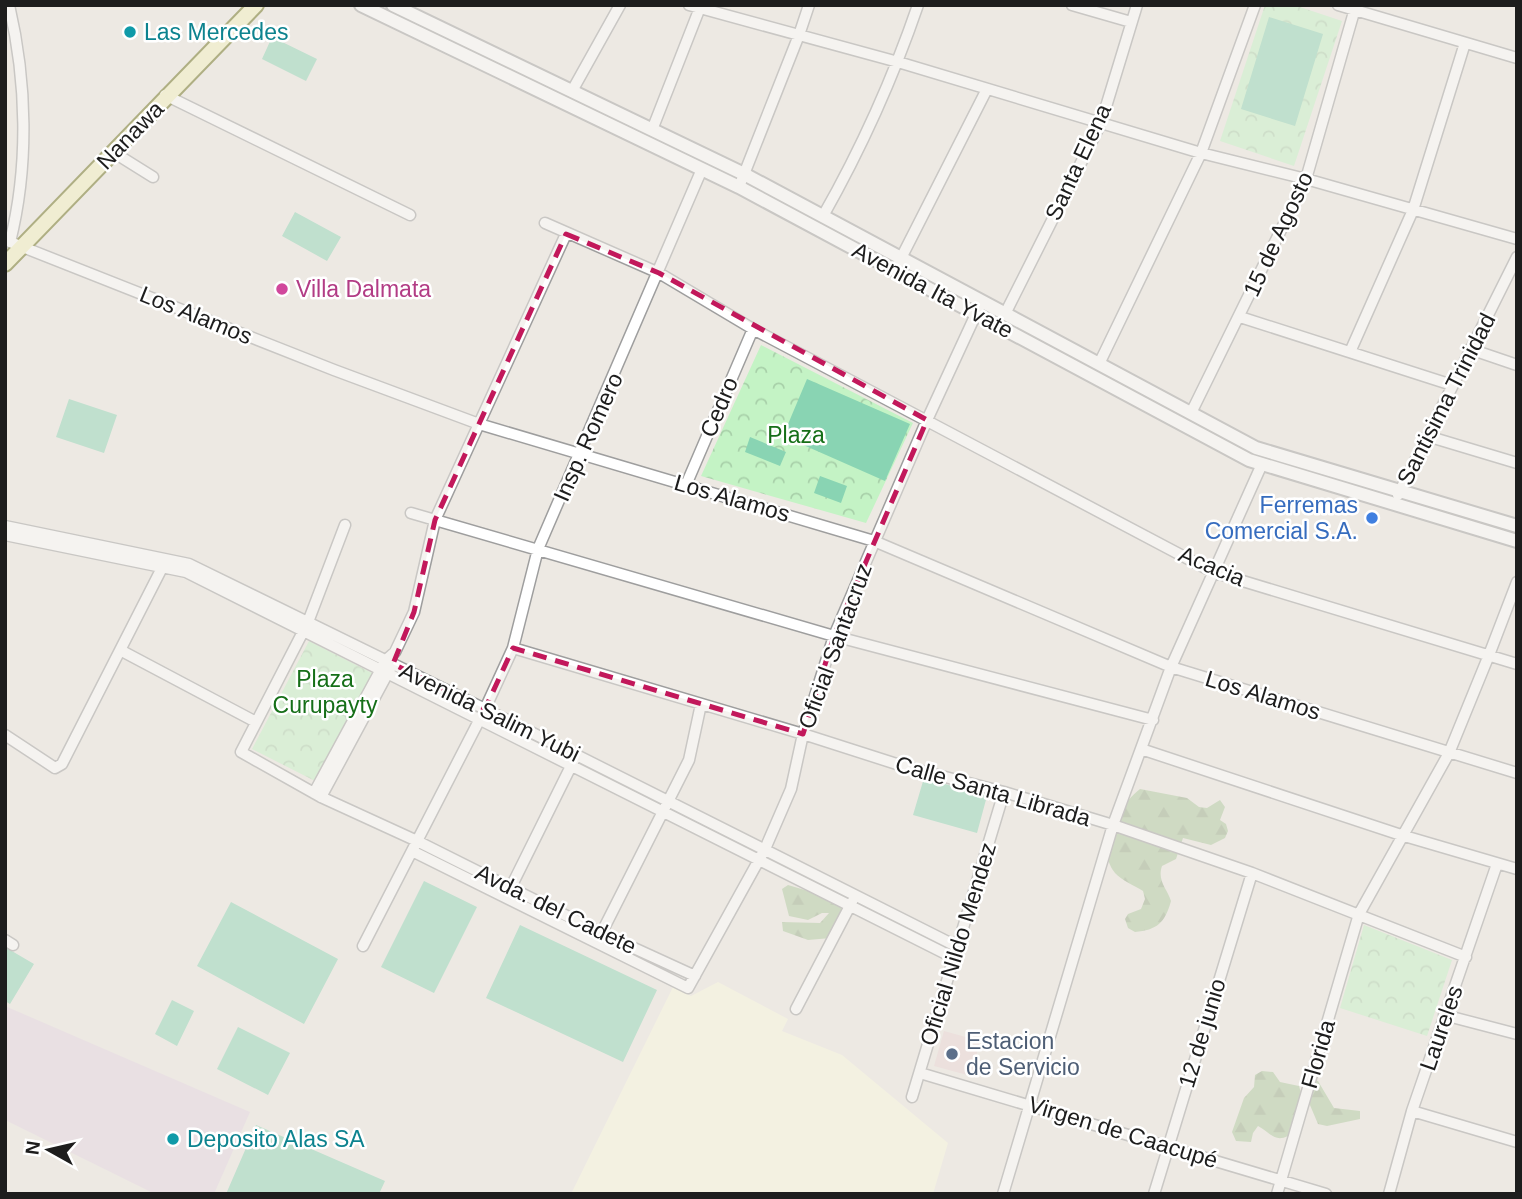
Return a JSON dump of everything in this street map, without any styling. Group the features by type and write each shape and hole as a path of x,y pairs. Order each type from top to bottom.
{"main road":[{"name":"Nanawa","path":"11,246 113,152 247,5"},
{"name":"Nanawa","path":"5,264 11,246 256,5"}],"street":[{"path":"9,5 10,34 23,129 23,163 11,246"},
{"name":"Avenida Ita Yvate","path":"361,5 572,91 652,130 1057,349 1234,452 1262,464 1517,541"},
{"name":"Avenida Ita Yvate","path":"393,5 443,37 586,113 702,169 742,180 823,216 898,264"},
{"path":"572,91 620,5"},
{"path":"689,5 898,62 1201,153 1306,179 1517,239"},
{"path":"742,180 809,5"},
{"path":"823,216 845,177 898,62 919,5"},
{"path":"1072,5 1131,22"},
{"name":"Santa Elena","path":"1005,314 1101,123 1137,5"},
{"path":"1099,364 1201,153 1255,5"},
{"path":"1338,5 1517,58"},
{"path":"652,130 701,7"},
{"name":"15 de Agosto","path":"1191,413 1306,179 1355,8"},
{"path":"1350,352 1413,210 1465,43"},
{"path":"898,264 987,89"},
{"path":"165,94 410,215"},
{"path":"586,113 593,101"},
{"path":"113,152 153,177"},
{"name":"Insp. Romero","path":"363,946 485,709 513,648 538,549 702,169"},
{"name":"Acacia","path":"545,223 659,273 753,329 1213,572 1517,664"},
{"path":"318,795 414,612 435,520 566,234"},
{"name":"Los Alamos","path":"11,246 478,424 874,541 1171,667 1517,773"},
{"name":"Santisima Trinidad","path":"1393,504 1517,257"},
{"name":"Avenida Ita Yvate","path":"979,307 1005,314 1057,349 1099,364 1241,440 1273,453 1517,526"},
{"name":"Oficial Santacruz","path":"599,938 688,988 765,849 791,789 803,734 834,636 979,307"},
{"path":"1240,317 1452,385"},
{"name":"Cedro","path":"686,485 753,329"},
{"path":"1470,349 1517,365"},
{"path":"1427,436 1517,463"},
{"path":"1234,452 1241,440"},
{"path":"1003,1194 1112,825 1171,667 1262,464"},
{"path":"411,513 834,636 1153,720"},
{"path":"120,650 256,722 306,626 345,525"},
{"name":"Avenida Salim Yubi","path":"6,534 189,564 306,626 384,673 850,906 956,953"},
{"path":"5,734 55,768 61,764 165,562"},
{"name":"Florida","path":"1277,1194 1359,914 1449,752 1517,582"},
{"name":"Avenida Salim Yubi","path":"306,626 389,662 765,849 856,895 956,953"},
{"name":"Calle Santa Librada","path":"513,648 906,767 1004,792 1112,825 1252,873 1466,957"},
{"path":"599,938 689,760 701,704"},
{"name":"Avda. del Cadete","path":"256,722 241,752 318,795 417,841 508,893 599,938 695,976"},
{"path":"1141,749 1401,835 1517,869"},
{"path":"412,851 508,893 577,755"},
{"name":"Oficial Nildo Mendez","path":"912,1097 1004,792"},
{"name":"Laureles","path":"1389,1194 1412,1111 1497,864"},
{"name":"12 de junio","path":"1154,1194 1252,873"},
{"path":"796,1009 856,895"},
{"path":"1444,1015 1517,1034"},
{"name":"Virgen de Caacupé","path":"920,1073 1326,1194"},
{"path":"1412,1111 1517,1142"}],"highlighted area":[{"path":"566,234 659,273 927,420 834,636 803,734 513,648 485,709 393,664 414,612 435,520"}],"shaded area":[{"path":"718,982 788,1019 782,1031 842,1055 948,1143 933,1194 571,1194 673,987 691,996"},
{"path":"5,1006 250,1112 214,1194 155,1194 5,1120"},
{"name":"Estacion de Servicio","path":"944,1031 980,1041 971,1076 934,1066"}],"green space":[{"path":"1265,5 1294,5 1342,21 1294,166 1220,141"},
{"path":"1269,17 1323,34 1295,126 1241,109"},
{"path":"272,37 317,59 306,81 262,59"},
{"path":"295,212 341,237 327,261 282,236"},
{"name":"Plaza","path":"761,345 913,423 866,523 701,476"},
{"path":"807,379 910,424 885,481 783,436"},
{"path":"69,399 117,415 104,453 56,437"},
{"path":"750,437 786,452 780,466 745,452"},
{"path":"820,476 847,486 841,503 814,493"},
{"name":"Plaza Curupayty","path":"309,641 378,676 317,782 252,749"},
{"path":"924,778 987,796 977,833 913,815"},
{"path":"1140,789 1187,798 1199,807 1207,808 1220,800 1225,807 1220,820 1226,824 1228,831 1225,838 1211,845 1183,838 1176,859 1162,866 1162,880 1171,901 1166,915 1154,927 1135,932 1128,928 1125,919 1128,914 1141,909 1145,899 1143,891 1115,873 1109,863 1107,851 1111,828 1117,816"},
{"path":"424,881 477,907 434,993 381,967"},
{"path":"788,885 832,898 842,906 842,914 831,938 808,940 783,931 782,922 820,923 829,913 822,913 808,920 789,916 782,889"},
{"path":"231,902 338,959 304,1024 197,966"},
{"path":"520,925 657,990 623,1062 486,998"},
{"path":"1364,925 1452,960 1427,1036 1340,1008"},
{"path":"5,947 34,964 10,1004 5,1001"},
{"path":"172,1000 194,1011 177,1046 155,1034"},
{"path":"238,1027 290,1053 268,1095 217,1069"},
{"path":"1262,1071 1273,1072 1280,1082 1299,1086 1302,1096 1288,1136 1276,1137 1258,1126 1251,1142 1236,1141 1232,1132 1244,1098 1254,1087 1255,1075"},
{"path":"1311,1078 1318,1081 1334,1108 1360,1111 1360,1119 1327,1126 1318,1124 1304,1091"},
{"path":"256,1125 385,1181 379,1194 226,1194"}],"place":[{"name":"Las Mercedes","path":"130,32"},
{"name":"Villa Dalmata","path":"282,289"},
{"name":"Ferremas Comercial S.A.","path":"1372,518"},
{"name":"Estacion de Servicio","path":"952,1054"},
{"name":"Deposito Alas SA","path":"173,1139"}]}
